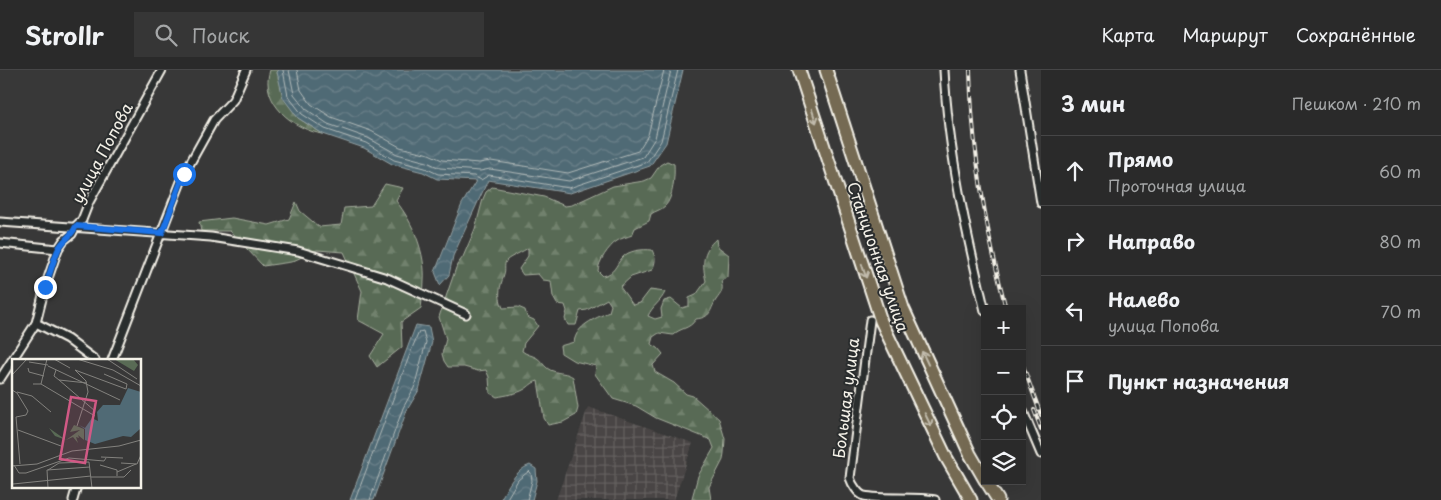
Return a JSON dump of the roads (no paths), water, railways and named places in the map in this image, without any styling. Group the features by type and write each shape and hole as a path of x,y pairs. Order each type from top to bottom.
{"main road":[{"name":"Станционная улица","path":"799,70 881,321 946,458 971,500"},
{"name":"Станционная улица","path":"826,70 903,308 966,445 981,473"},
{"name":"Станционная улица","path":"988,485 998,500"}],"street":[{"name":"улица Попова","path":"13,359 36,322 58,249 82,220 89,202 162,70"},
{"path":"112,359 184,174 214,120 233,100 246,70"},
{"path":"944,70 946,108 965,227 984,305"},
{"path":"1020,70 1041,202"},
{"path":"0,222 211,236 298,251 387,278 466,314"},
{"path":"0,243 58,249"},
{"name":"Большая улица","path":"870,320 850,478 853,485 863,496 886,499 934,500"},
{"path":"36,322 67,339 94,359"},
{"name":"улица Попова","path":"0,379 12,360"},
{"path":"1026,418 1041,454"}],"water":[{"path":"279,70 683,70 666,143 650,166 570,193 488,180 453,256 449,275 440,285 435,272 462,204 476,181 437,179 423,172 392,164 364,148 323,134 298,118 283,98 277,72"},
{"path":"416,325 429,327 432,342 419,390 407,410 374,500 350,500"},
{"path":"530,465 536,469 537,481 532,500 500,500 516,475"}],"railway":[{"path":"970,70 971,100 981,191 1005,305"},
{"path":"1026,374 1041,415"},
{"path":"1034,410 1041,429"}]}
